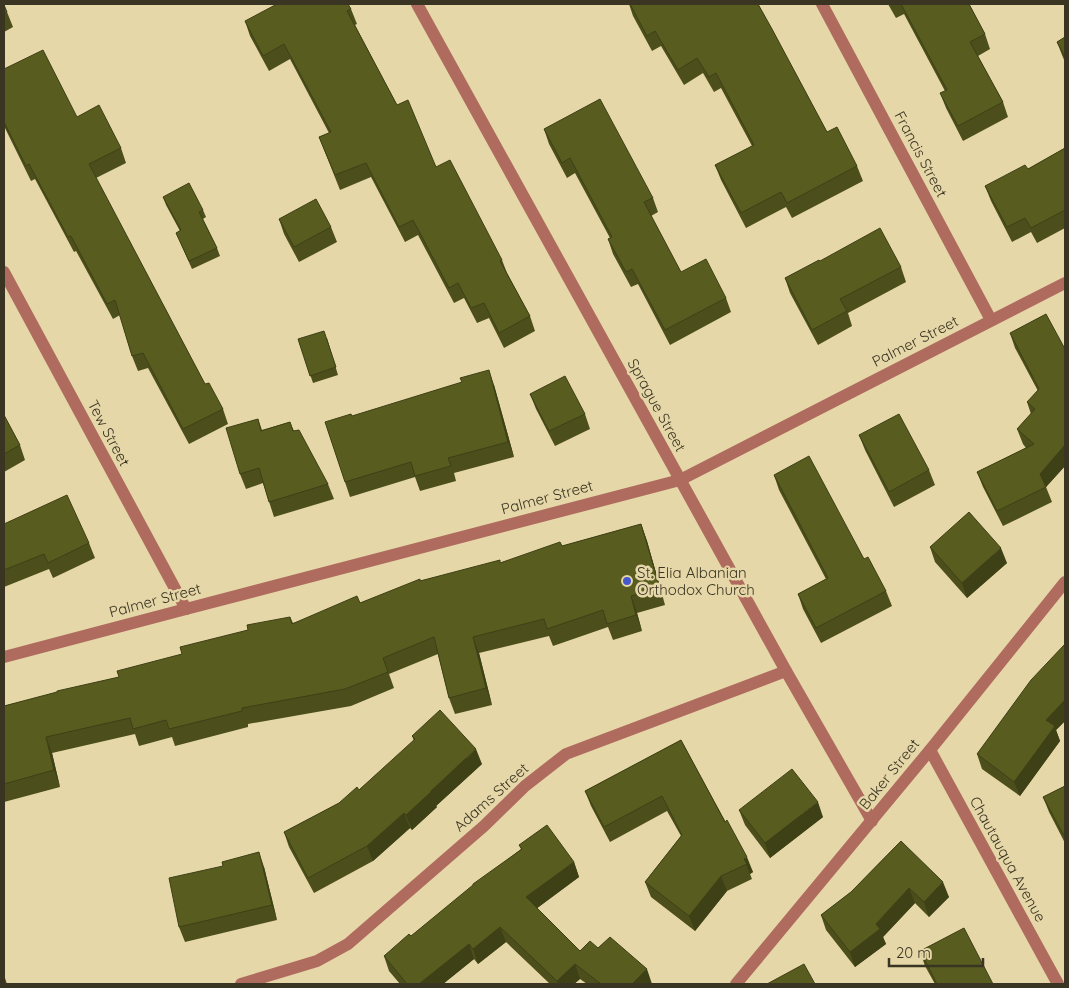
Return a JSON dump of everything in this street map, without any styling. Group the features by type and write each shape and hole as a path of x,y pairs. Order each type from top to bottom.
{"street":[{"name":"Sprague Street","path":"417,4 786,671 872,821"},
{"name":"Francis Street","path":"822,4 991,320"},
{"name":"Tew Street","path":"4,272 186,608"},
{"name":"Palmer Street","path":"4,658 186,608 680,480 1065,282"},
{"name":"Baker Street","path":"736,984 872,821 1065,582"},
{"name":"Adams Street","path":"241,984 317,961 348,944 484,826 525,786 566,754 786,671"},
{"name":"Chautauqua Avenue","path":"930,750 1058,984"}],"building":[{"path":"277,4 348,4 351,9 347,11 397,105 408,100 436,167 450,160 502,260 500,261 530,316 499,333 484,303 471,308 458,283 449,288 413,220 399,227 366,163 335,175 319,137 331,132 284,44 263,56 245,21"},
{"path":"630,4 758,4 827,132 837,127 857,166 787,203 781,192 741,213 715,165 754,145 716,73 709,77 697,58 678,70 655,31 647,36"},
{"path":"901,4 969,4 985,34 970,42 1003,102 958,126 940,93 947,90"},
{"path":"1065,37 1065,57 1057,42"},
{"path":"43,50 77,117 99,105 121,148 89,164 205,384 209,383 223,409 183,429 143,353 132,356 115,300 107,304 71,236 68,237 29,164 26,166 4,122 4,69"},
{"path":"600,99 653,198 644,202 681,272 706,259 726,298 665,330 632,269 626,272 608,239 612,237 570,158 562,163 544,129"},
{"path":"1065,148 1065,210 1031,228 1025,218 1007,227 985,186 1025,165 1028,169"},
{"path":"189,183 203,210 199,212 217,248 189,261 176,233 181,230 163,197"},
{"path":"316,199 331,227 294,247 279,219"},
{"path":"880,228 901,267 840,299 847,311 812,330 785,278"},
{"path":"1046,314 1065,349 1065,445 1040,474 1046,487 997,511 977,472 1034,444 1017,429 1035,409 1027,402 1039,389 1010,333"},
{"path":"324,331 336,367 310,376 298,339"},
{"path":"489,370 508,442 448,458 451,466 415,476 411,462 345,482 325,422 351,414 352,416 462,382 460,378"},
{"path":"565,376 585,414 549,431 530,394"},
{"path":"899,414 929,470 889,492 859,435"},
{"path":"4,415 20,445 4,454"},
{"path":"258,419 261,431 290,422 293,431 299,430 328,484 269,502 259,468 240,474 226,428"},
{"path":"809,456 864,559 868,557 886,591 816,628 798,594 828,578 774,475"},
{"path":"67,495 89,543 48,563 44,554 4,570 4,524"},
{"path":"969,512 1001,548 962,583 930,547"},
{"path":"641,524 660,588 631,596 636,615 607,624 603,610 547,629 544,619 473,637 486,688 449,698 434,637 383,658 388,672 345,689 242,708 242,711 169,729 166,720 133,729 130,718 46,737 54,770 4,784 4,706 57,691 119,677 117,671 182,654 180,647 248,630 247,625 290,617 292,624 357,596 360,603 420,579 420,581 500,560 500,563 560,542 562,546"},
{"path":"1065,644 1065,700 1046,720 1055,726 1014,782 977,754 1031,680"},
{"path":"440,710 476,749 406,815 404,813 367,846 308,878 284,832 339,803 357,787 359,790 415,739 412,736"},
{"path":"681,740 725,822 727,820 747,857 744,859 747,864 721,876 689,916 645,882 682,835 662,796 604,827 585,791"},
{"path":"792,769 818,802 765,843 739,810"},
{"path":"1065,786 1065,832 1063,834 1043,797"},
{"path":"547,825 574,862 526,897 580,951 590,941 598,948 610,937 647,969 632,984 601,984 575,964 557,981 500,927 473,949 469,944 419,984 407,984 384,956 473,884 522,849 519,845"},
{"path":"901,841 943,882 924,902 909,888 876,924 880,929 850,952 821,915 851,892"},
{"path":"259,852 272,905 179,927 169,878 223,866 222,862"},
{"path":"964,928 993,984 937,984 920,951"},
{"path":"804,964 815,984 767,984"}],"place":[{"name":"St. Elia Albanian Orthodox Church","path":"627,581"}]}
